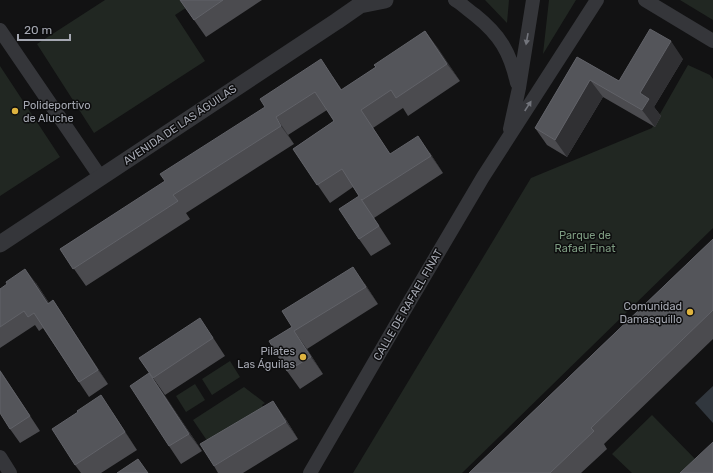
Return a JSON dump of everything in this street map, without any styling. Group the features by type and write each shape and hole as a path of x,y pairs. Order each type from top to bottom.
{"street":[{"name":"AVENIDA DE LAS ÁGUILAS","path":"0,244 362,3 385,0"},
{"name":"CALLE DE RAFAEL FINAT","path":"455,0 489,26 501,40 514,69 518,88"},
{"name":"CALLE DE RAFAEL FINAT","path":"507,139 518,88 533,0"},
{"name":"CALLE DE RAFAEL FINAT","path":"310,473 411,299 507,139 598,0"},
{"path":"645,0 713,41"},
{"path":"0,30 101,178"},
{"path":"0,457 10,473"}],"green space":[{"path":"105,0 198,0 175,15 205,61 94,133 37,44"},
{"path":"485,0 509,0 507,23"},
{"path":"549,0 576,0 543,54"},
{"path":"680,0 713,0 713,20"},
{"name":"Parque de Rafael Finat","path":"688,65 710,75 713,79 713,228 462,473 353,473 531,178 652,128"},
{"name":"Polideportivo de Aluche","path":"0,66 60,157 0,196"},
{"path":"230,361 240,377 212,395 202,379"},
{"path":"195,384 205,400 186,412 176,396"},
{"path":"244,387 265,403 262,405 265,410 210,445 193,420"},
{"path":"652,415 699,463 689,473 632,473 612,454"}],"shaded area":[{"path":"713,386 713,423 695,403"}],"building":[{"path":"180,0 223,0 194,20"},
{"path":"650,29 671,41 640,93 649,99 642,110 590,80 555,140 535,128 577,57 619,81"},
{"path":"425,31 447,64 396,98 391,90 361,110 390,154 418,136 431,156 362,200 361,199 379,226 359,239 339,209 359,196 342,169 317,185 293,149 334,121 315,92 276,117 281,126 173,195 178,201 73,269 60,249 165,181 160,174 265,107 260,99 321,59 341,90 376,67 374,65"},
{"path":"713,239 713,310 591,428 594,431 550,473 469,473"},
{"path":"353,267 366,287 294,331 311,357 287,371 269,341 292,327 282,311"},
{"path":"25,269 48,304 53,300 98,370 79,382 34,313 28,317 24,311 0,327 0,289 7,284 6,282"},
{"path":"200,318 213,338 153,378 139,358"},
{"path":"0,371 30,416 10,429 0,413"},
{"path":"149,373 189,434 169,446 130,386"},
{"path":"101,395 125,432 75,465 52,429"},
{"path":"273,401 286,422 214,466 200,444"},
{"path":"713,442 713,473 680,473"},
{"path":"138,459 148,473 117,473"}],"place":[{"name":"Polideportivo de Aluche","path":"15,111"},
{"name":"Comunidad Damasquillo","path":"690,312"},
{"name":"Pilates Las Águilas","path":"303,357"}]}
